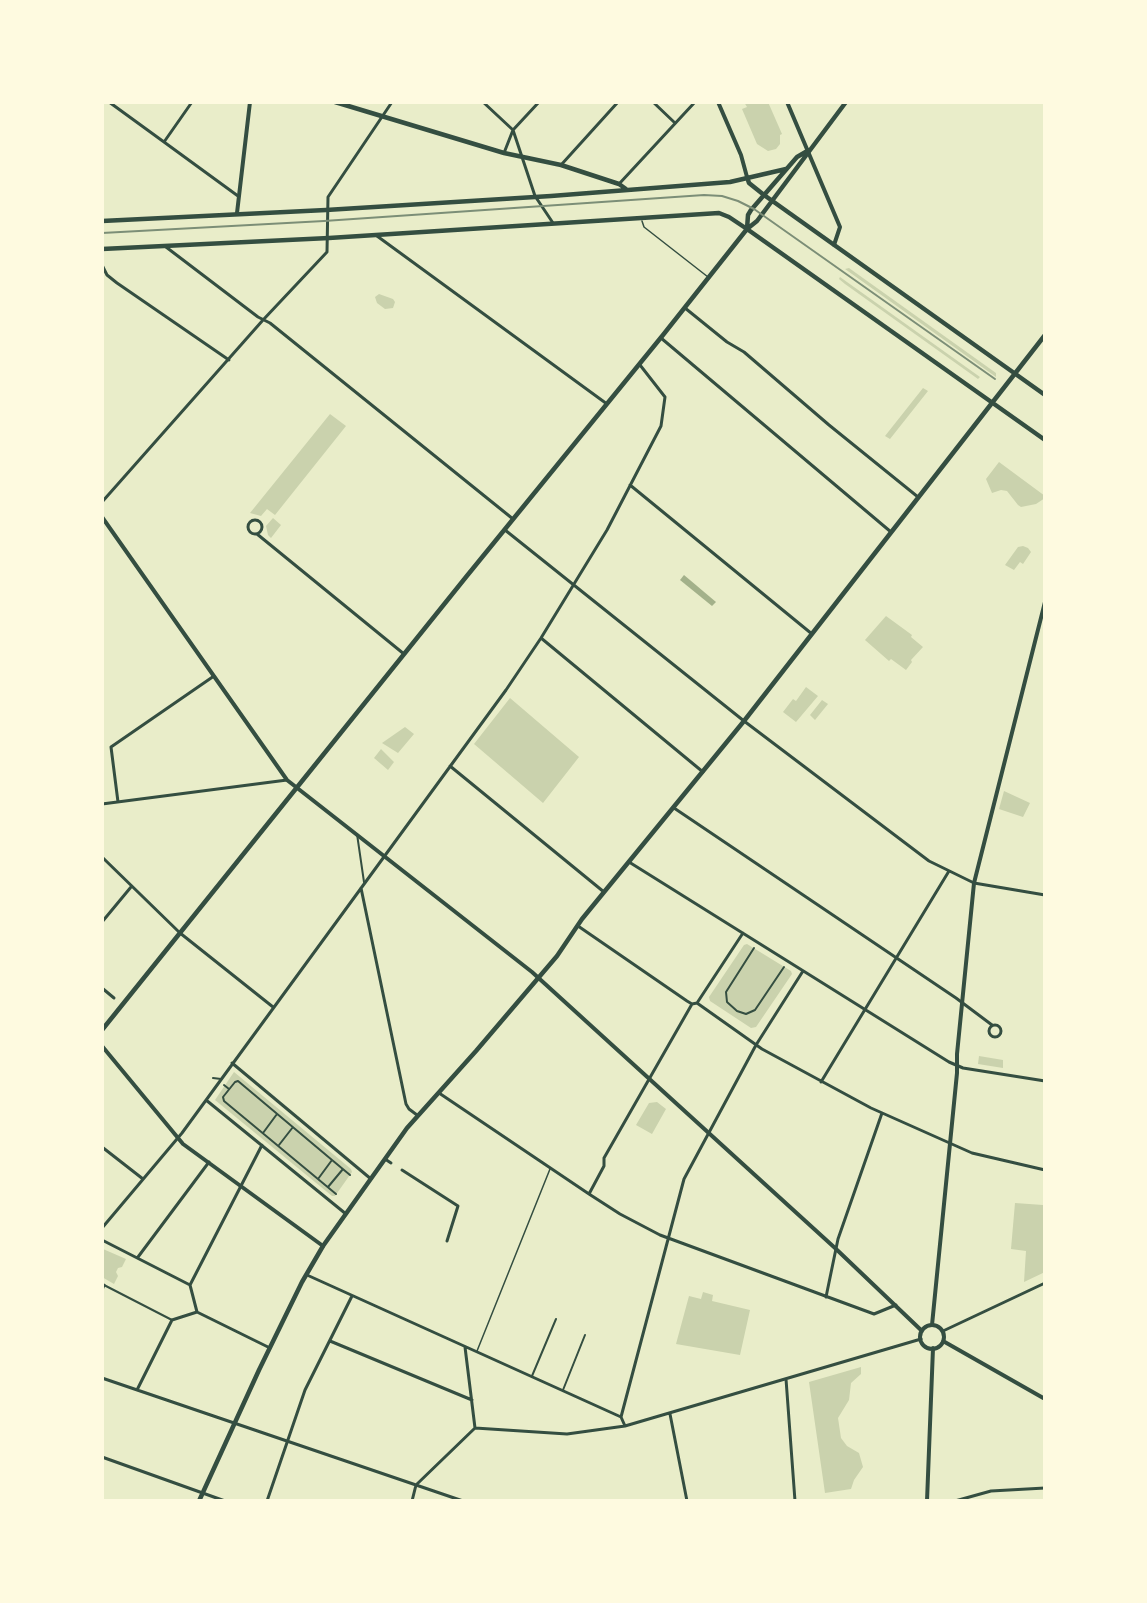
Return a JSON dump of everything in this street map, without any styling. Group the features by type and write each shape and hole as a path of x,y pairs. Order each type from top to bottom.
{"main road":[{"path":"335,102 504,153 561,165 619,184 626,189"},
{"path":"102,1030 513,519 640,365 747,229 756,221 846,102"},
{"path":"747,229 748,215 751,210 797,157 809,150"},
{"path":"102,220 326,210 730,182 786,170"},
{"path":"747,177 749,183 772,201 1045,395"},
{"path":"102,249 329,238 713,212 729,217 747,229 1045,440"},
{"path":"199,1501 306,1275 323,1246 385,1159 417,1115 477,1051 568,943 604,892 744,721 1045,334"}],"street":[{"path":"109,102 238,196"},
{"path":"164,142 192,102"},
{"path":"237,213 250,102"},
{"path":"102,502 263,320 327,252 328,197 393,102"},
{"path":"483,102 513,130 535,196 553,223"},
{"path":"504,153 513,130 539,102"},
{"path":"561,165 618,102"},
{"path":"653,102 675,123"},
{"path":"619,184 695,102"},
{"path":"718,102 741,155 747,177"},
{"path":"787,102 840,227 834,246"},
{"path":"376,235 607,405"},
{"path":"165,246 270,323 513,519"},
{"path":"102,265 106,275 229,361"},
{"path":"685,308 727,342 744,352 918,497"},
{"path":"661,338 891,532"},
{"path":"102,1228 178,1138 506,690 541,638 574,585 661,426 665,397 640,365"},
{"path":"630,485 812,634"},
{"path":"102,517 287,780 296,789 357,834 538,979 710,1133 922,1331"},
{"path":"257,534 262,529 261,524 256,520 251,521 248,529 253,534 257,534 405,655"},
{"path":"505,530 744,721 929,861 974,883 1045,895"},
{"path":"933,1325 974,883 1045,602"},
{"path":"541,638 703,772"},
{"path":"118,802 111,747 214,676"},
{"path":"450,766 604,892"},
{"path":"102,804 287,780"},
{"path":"674,808 962,1002 992,1025 998,1025 1001,1028 1001,1034 997,1037 990,1034 989,1028 992,1025"},
{"path":"357,834 364,884"},
{"path":"102,857 180,933 273,1007"},
{"path":"629,861 864,1010 957,1066 1045,1081"},
{"path":"821,1082 949,871"},
{"path":"102,922 131,886"},
{"path":"361,888 406,1104 417,1115"},
{"path":"578,926 756,1045 821,1082 882,1113 972,1153 1045,1170"},
{"path":"589,1194 604,1166 604,1158 648,1078 694,1004 743,933"},
{"path":"754,948 726,992 727,1002 735,1010 746,1014 755,1010 784,967"},
{"path":"625,1426 621,1417 684,1179 756,1045 803,971"},
{"path":"102,988 114,998"},
{"path":"731,1015 735,1010"},
{"path":"102,1046 178,1138 323,1246"},
{"path":"232,1063 371,1179"},
{"path":"213,1078 221,1079"},
{"path":"336,1194 224,1101 223,1097 235,1082 238,1082 350,1175"},
{"path":"224,1085 229,1089"},
{"path":"438,1092 620,1214 668,1238 874,1314 896,1305"},
{"path":"206,1100 346,1214"},
{"path":"826,1297 835,1248 882,1113"},
{"path":"263,1132 277,1114"},
{"path":"286,1121 289,1117"},
{"path":"279,1145 293,1127"},
{"path":"269,1145 272,1140"},
{"path":"197,1312 190,1285 262,1145"},
{"path":"102,1147 143,1179"},
{"path":"385,1159 391,1163"},
{"path":"318,1179 332,1160"},
{"path":"137,1258 209,1162"},
{"path":"328,1187 343,1169"},
{"path":"402,1170 458,1206 447,1241"},
{"path":"102,1240 190,1285"},
{"path":"306,1275 621,1417"},
{"path":"943,1331 1045,1283"},
{"path":"102,1290 103,1285 172,1320 197,1312 270,1348"},
{"path":"267,1501 305,1390 352,1296"},
{"path":"532,1376 556,1319"},
{"path":"137,1390 172,1320"},
{"path":"933,1325 943,1331 943,1341 939,1346 933,1348 925,1346 921,1339 922,1331 933,1325"},
{"path":"563,1390 585,1335"},
{"path":"412,1501 416,1485 475,1428 567,1434 625,1426 921,1339"},
{"path":"330,1341 472,1400"},
{"path":"943,1341 1045,1399"},
{"path":"465,1347 475,1428"},
{"path":"927,1501 933,1348"},
{"path":"102,1378 464,1501"},
{"path":"786,1379 795,1501"},
{"path":"670,1414 687,1501"},
{"path":"102,1457 225,1501"},
{"path":"955,1501 991,1491 1045,1488"}],"lane":[{"path":"641,217 644,227 709,277"},
{"path":"477,1352 550,1169"}],"shaded area":[{"path":"744,102 768,102 782,134 780,144 776,149 768,151 757,144 742,109 747,107"},
{"path":"849,268 996,373 996,377 845,269"},
{"path":"840,277 980,377 978,379 845,284 839,279"},
{"path":"379,294 393,299 395,302 393,308 385,309 377,303 375,297"},
{"path":"923,388 928,391 890,439 885,436"},
{"path":"330,414 346,426 275,515 267,509 261,516 250,513"},
{"path":"999,462 1045,498 1036,504 1021,507 1007,491 992,493 986,479"},
{"path":"273,518 281,525 271,538 266,526"},
{"path":"1023,546 1031,552 1023,564 1020,562 1014,570 1005,565 1018,547"},
{"path":"684,575 716,602 712,606 680,580"},
{"path":"886,616 912,635 911,637 923,647 911,660 906,670 891,659 889,661 865,640"},
{"path":"806,687 818,696 796,722 783,712 793,699 796,701"},
{"path":"510,698 579,757 543,803 474,744"},
{"path":"822,700 828,704 815,720 810,715"},
{"path":"405,727 414,734 398,753 382,743"},
{"path":"381,749 394,762 388,770 374,758"},
{"path":"1004,791 1030,803 1023,817 999,809"},
{"path":"747,944 791,971 792,974 756,1027 751,1028 710,1001 709,997 744,945"},
{"path":"979,1056 1003,1060 1003,1068 978,1064"},
{"path":"234,1072 351,1169 352,1172 335,1196 332,1196 215,1100"},
{"path":"657,1102 666,1109 652,1134 636,1125 649,1103"},
{"path":"1045,1184 1045,1272 1024,1282 1026,1251 1011,1249 1015,1203 1043,1205"},
{"path":"103,1249 126,1259 116,1272 118,1276 114,1284 102,1277"},
{"path":"703,1292 713,1295 712,1301 750,1310 740,1355 676,1344 689,1296 701,1299"},
{"path":"861,1367 861,1374 851,1383 849,1400 838,1418 841,1438 847,1446 859,1453 863,1467 851,1489 825,1493 809,1382"}],"railway":[{"path":"102,233 324,221 704,195 722,196 754,209 995,379"}]}
